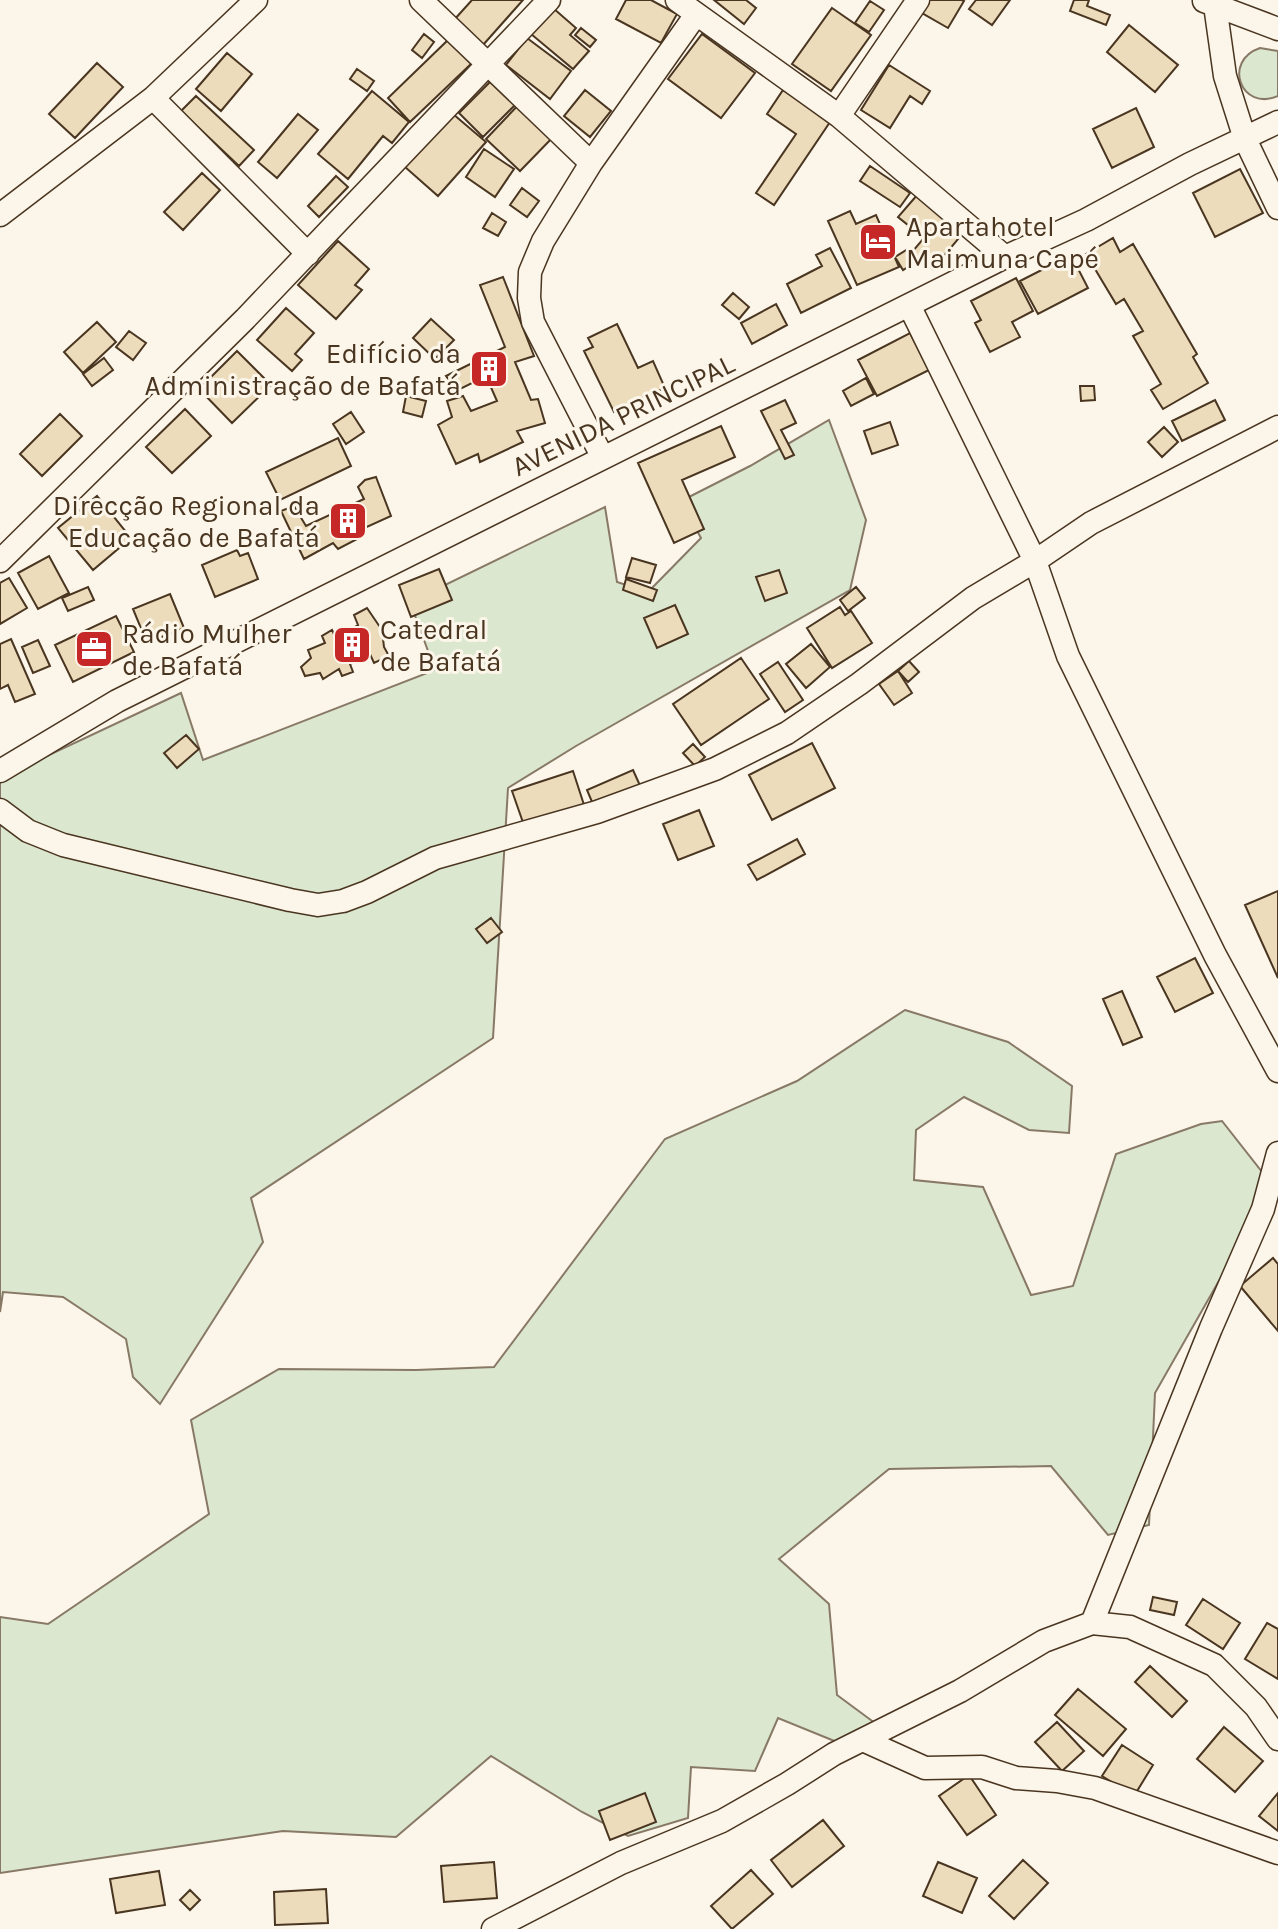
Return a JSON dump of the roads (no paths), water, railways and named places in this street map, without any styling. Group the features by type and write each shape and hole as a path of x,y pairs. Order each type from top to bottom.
{"street":[{"path":"0,215 153,98 256,0"},
{"path":"421,0 591,163"},
{"path":"0,561 117,448 308,254 549,0"},
{"path":"677,0 695,16 839,116 1005,257"},
{"path":"839,116 918,0"},
{"path":"1208,3 1278,29"},
{"path":"1208,3 1225,76 1245,139 1278,208"},
{"path":"603,458 533,322 529,298 530,272 543,241 591,163 695,16"},
{"path":"153,98 308,254"},
{"name":"AVENIDA PRINCIPAL","path":"0,771 117,701 1278,122"},
{"path":"909,305 1035,561 1068,656 1215,955 1277,1063"},
{"path":"0,810 28,831 63,845 290,900 318,905 343,901 435,858 597,812 715,769 758,748 799,725 859,684 973,598 1091,523 1278,427"},
{"path":"1092,1623 1211,1328 1263,1209 1278,1153"},
{"path":"493,1929 621,1863 722,1821 834,1754 960,1691 1044,1641 1092,1623 1130,1627 1214,1665 1256,1707 1278,1739"},
{"path":"863,1740 925,1768 982,1767 1016,1778 1095,1788 1278,1853"}],"place":[{"name":"Apartahotel Maimuna Capé","path":"878,242"},
{"name":"Edifício da Administração de Bafatá","path":"489,369"},
{"name":"Direcção Regional da Educação de Bafatá","path":"348,521"},
{"name":"Catedral de Bafatá","path":"352,645"},
{"name":"Rádio Mulher de Bafatá","path":"94,649"}]}
